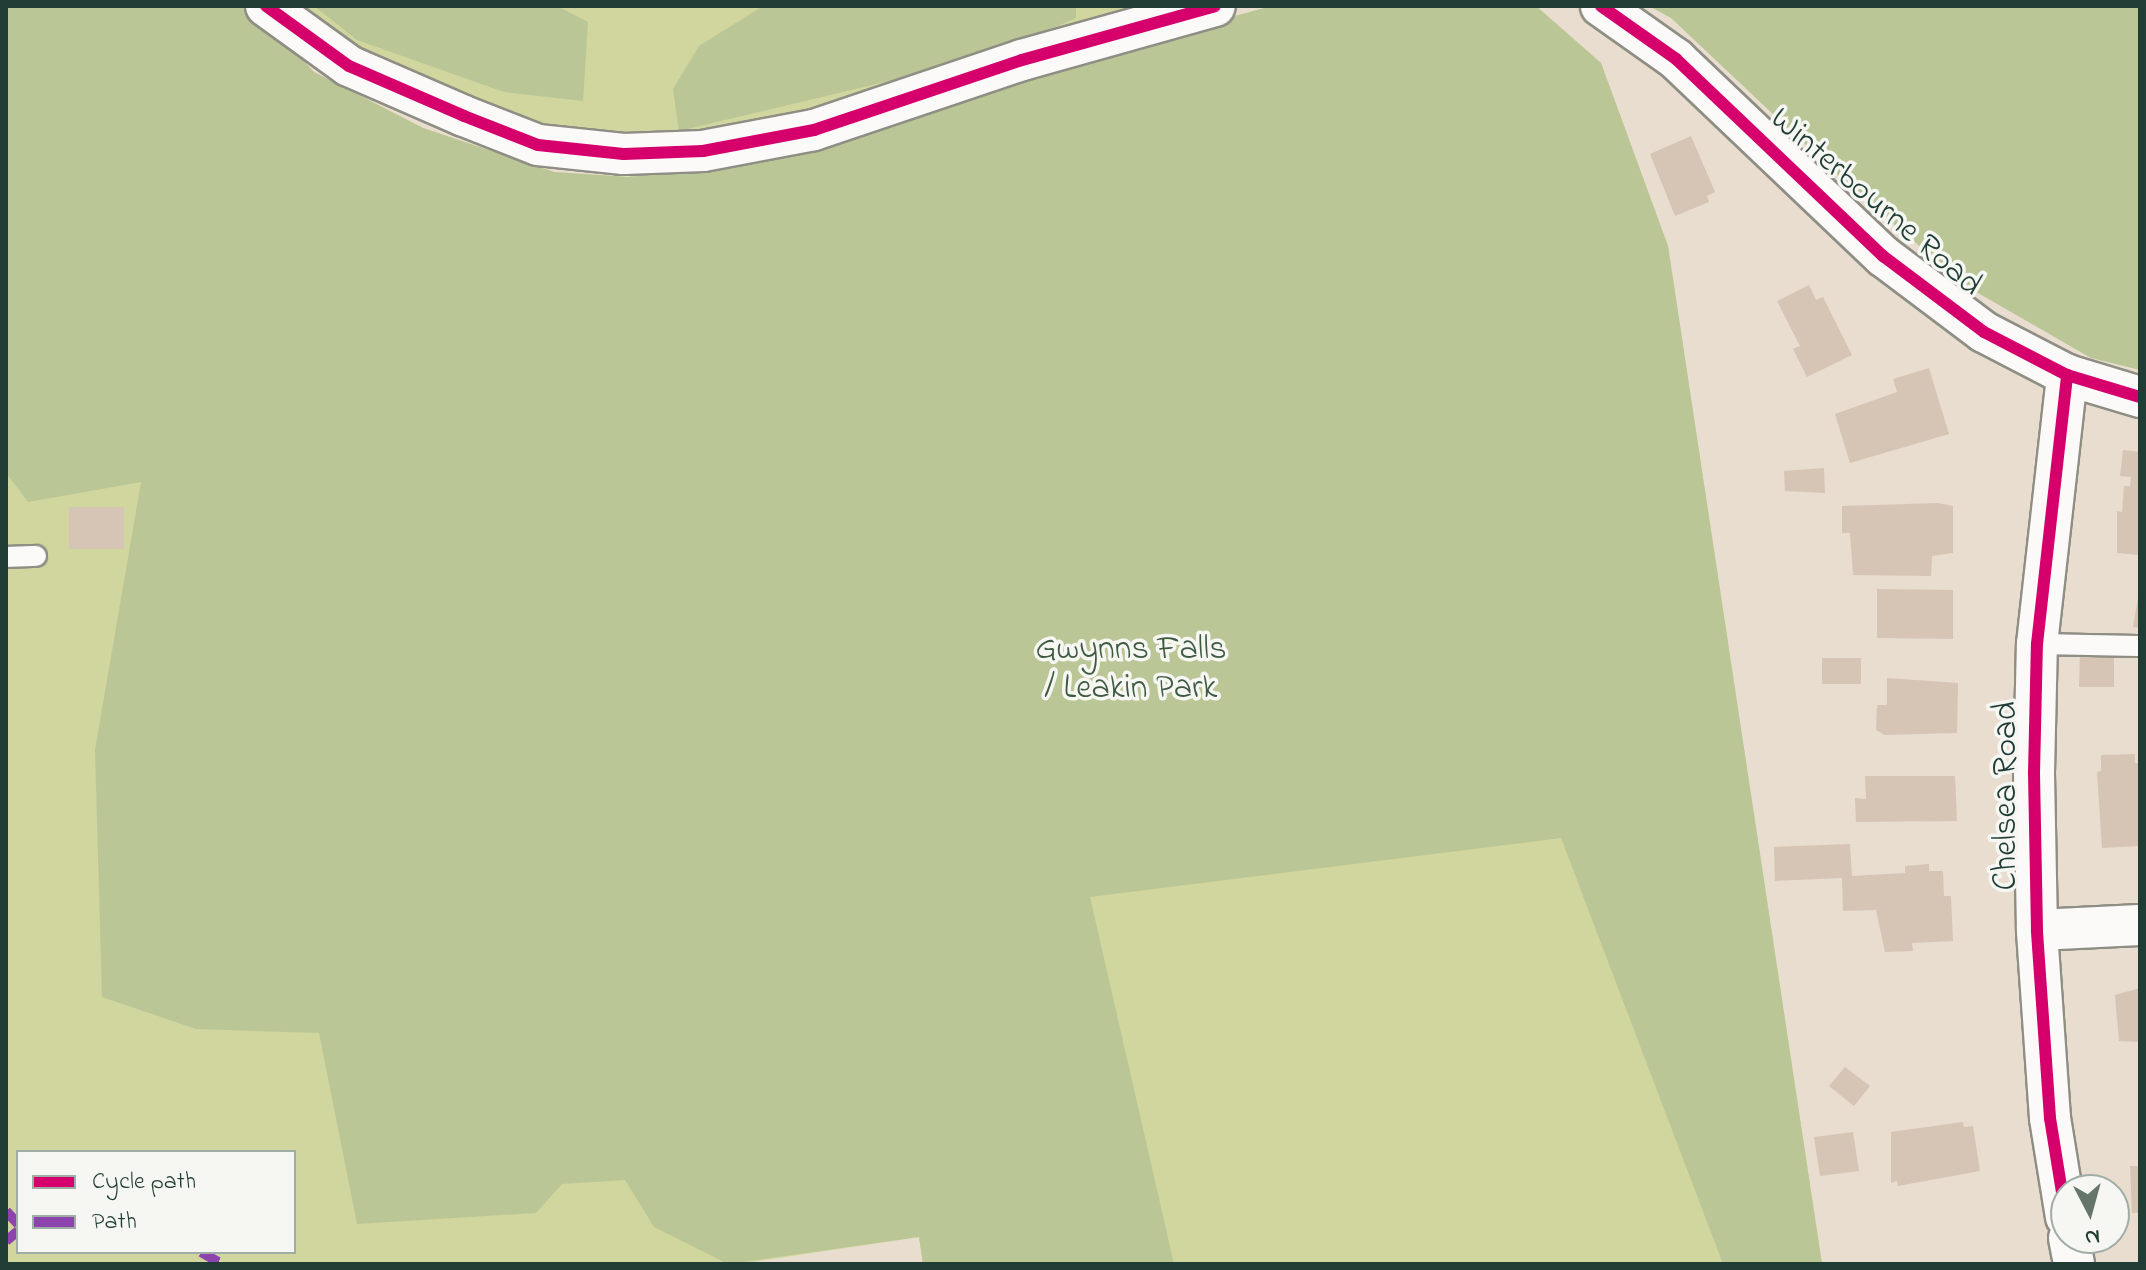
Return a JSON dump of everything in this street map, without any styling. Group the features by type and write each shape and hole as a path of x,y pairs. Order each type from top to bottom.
{"street":[{"path":"266,6 349,66 464,116 538,145 624,154 703,151 814,130 1022,60 1215,6"},
{"name":"Winterbourne Road","path":"1601,6 1676,59 1883,256 1984,332 2067,375 2140,397"},
{"name":"Chelsea Road","path":"2059,1174 2050,1118 2037,930 2037,644 2067,375"},
{"path":"2037,930 2140,925"}],"lane":[{"path":"6,557 36,556"},
{"path":"2037,644 2140,646"}],"green space":[{"name":"Gwynns Falls / Leakin Park","path":"6,6 252,6 314,72 423,128 554,172 628,177 752,161 876,130 1142,41 1272,6 1536,6 1601,63 1668,246 1822,1264 923,1264 919,1237 739,1264 6,1264"},
{"name":"Gwynns Falls / Leakin Park","path":"6,6 252,6 314,72 423,128 554,172 628,177 752,161 876,130 1142,41 1272,6 1536,6 1601,63 1668,246 1822,1264 1723,1264 1561,838 1090,897 1174,1264 923,1264 919,1237 728,1264 654,1227 625,1180 562,1184 536,1213 357,1224 319,1033 196,1029 102,997 95,750 141,482 28,502 6,473"},
{"path":"285,6 1188,6 784,130 574,140 337,45"},
{"path":"314,6 557,6 588,22 583,101 504,92 357,40"},
{"path":"763,6 1076,6 1076,18 981,59 679,131 673,89 699,46"},
{"path":"1649,6 2140,6 2140,370 2091,358 1971,289 1862,198 1671,18"}],"building":[{"path":"1691,136 1715,192 1707,196 1709,202 1675,216 1650,154"},
{"path":"1809,285 1816,300 1823,297 1852,355 1807,377 1793,349 1800,346 1777,301"},
{"path":"1929,368 1949,434 1850,463 1835,414 1897,392 1893,379"},
{"path":"2123,450 2140,452 2140,555 2117,553 2117,511 2122,512 2124,486 2130,486 2131,477 2120,476"},
{"path":"1824,468 1825,493 1785,491 1784,471"},
{"path":"1938,503 1953,506 1953,553 1932,556 1931,576 1853,575 1850,533 1842,533 1842,506"},
{"path":"69,507 124,507 124,549 69,549"},
{"path":"2140,586 2140,628 2133,627"},
{"path":"1877,589 1953,590 1953,639 1877,638"},
{"path":"2080,653 2114,653 2114,687 2079,687"},
{"path":"1822,658 1861,658 1861,684 1822,684"},
{"path":"1887,678 1958,683 1957,733 1885,735 1876,730 1877,705 1887,705"},
{"path":"2135,754 2135,763 2140,763 2140,846 2102,848 2097,772 2101,771 2101,755"},
{"path":"1865,776 1955,776 1957,821 1856,822 1855,798 1866,799"},
{"path":"1850,844 1852,876 1905,873 1905,866 1929,864 1929,871 1943,871 1944,896 1951,896 1953,941 1912,943 1913,951 1885,952 1876,910 1843,911 1842,878 1775,881 1774,847"},
{"path":"2140,988 2140,1042 2119,1041 2115,995"},
{"path":"1845,1067 1870,1086 1854,1106 1829,1086"},
{"path":"1963,1122 1964,1127 1973,1126 1980,1171 1898,1186 1897,1181 1891,1183 1891,1132"},
{"path":"1853,1132 1859,1171 1820,1176 1814,1137"},
{"path":"2130,1166 2140,1166 2140,1213 2132,1213"}],"marked path":[{"path":"6,1211 16,1222"},
{"path":"6,1241 16,1233"},
{"path":"204,1254 222,1264"}],"cycle path":[{"path":"266,6 349,66 464,116 538,145 624,154 703,151 814,130 1022,60 1215,6"},
{"path":"1601,6 1676,59 1883,256 1984,332 2067,375 2140,397"},
{"path":"2059,1174 2050,1118 2037,930 2034,773 2037,644 2067,375"}]}
